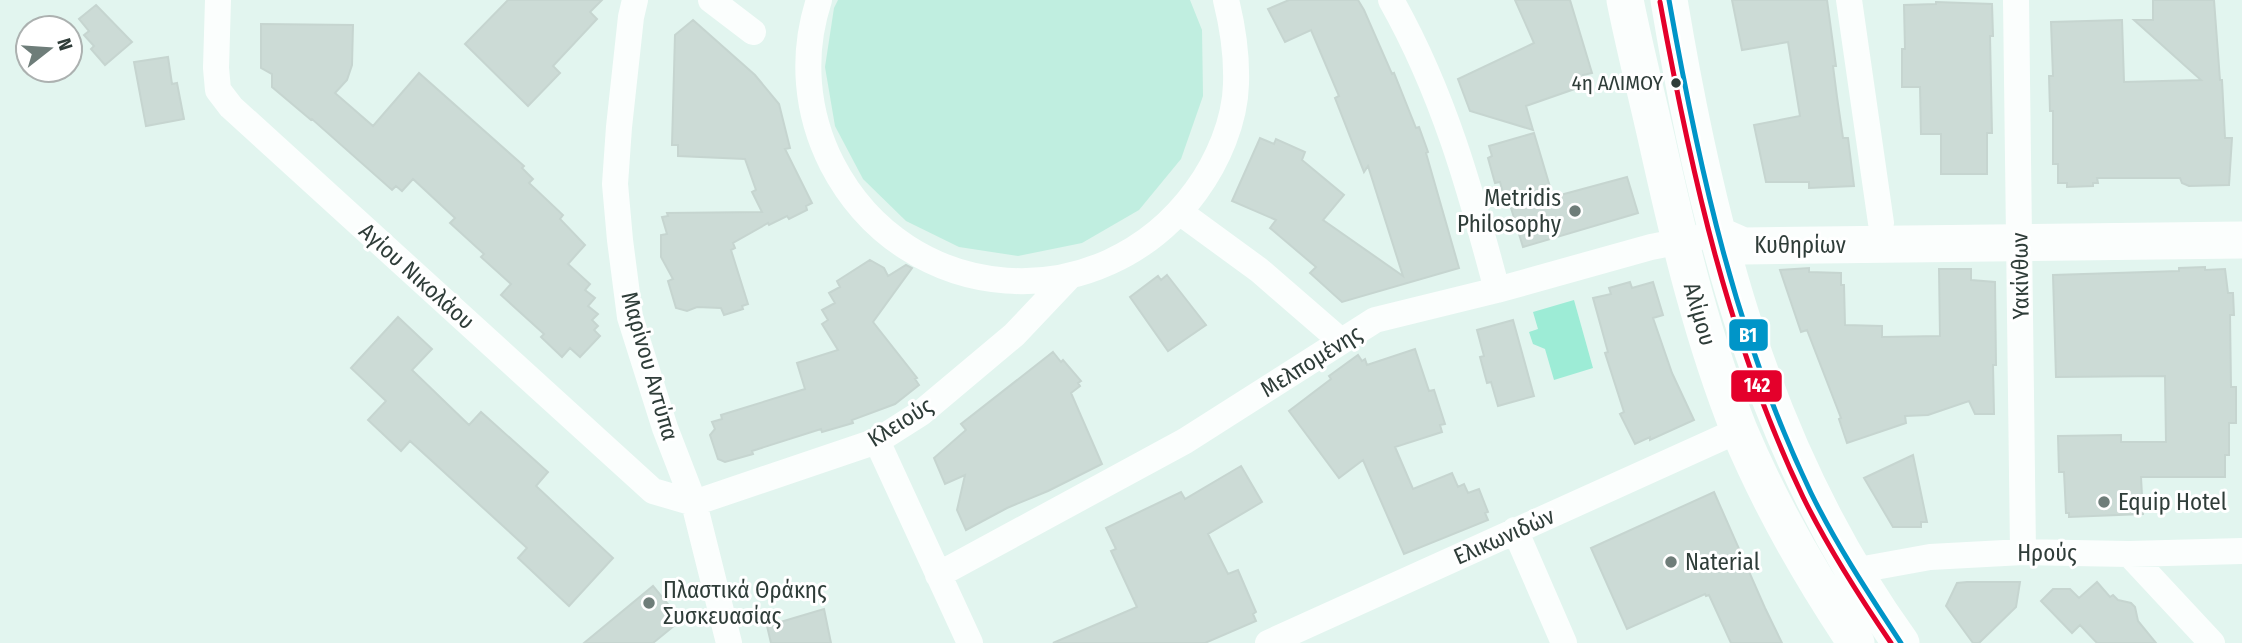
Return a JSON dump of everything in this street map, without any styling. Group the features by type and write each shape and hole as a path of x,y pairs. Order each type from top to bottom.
{"main road":[{"name":"Αλίμου","path":"1669,0 1697,149 1718,235 1762,379 1788,446 1821,516 1853,571 1901,643"},
{"name":"Αλίμου","path":"1623,8 1709,346 1740,430 1780,515 1824,595 1856,643"},
{"name":"Κυθηρίων","path":"1718,235 1743,246 2242,218"},
{"name":"Κυθηρίων","path":"1718,235 1737,225 1881,223 2019,232 2242,240"}],"street":[{"name":"Αγίου Νικολάου","path":"218,0 218,90 231,107 653,491 694,503"},
{"name":"Μαρίνου Αντύπα","path":"635,0 619,127 615,184 630,317 665,428 694,503 729,643"},
{"path":"711,0 753,32"},
{"path":"819,0 813,18 808,76 813,113 824,149 841,182 864,212 891,237 923,257 957,272 994,280 1031,282 1068,278 1129,254 1157,235 1181,213 1208,175 1227,132 1237,86 1236,39 1226,0"},
{"path":"1391,0 1409,32 1437,96 1468,181 1497,290"},
{"path":"1849,0 1881,223"},
{"name":"Υακίνθων","path":"2016,0 2023,552"},
{"path":"1181,213 1259,270 1341,341"},
{"name":"Μελπομένης","path":"938,575 1185,441 1375,320 1497,290 1651,247 1718,235"},
{"name":"Κλειούς","path":"694,503 877,441 921,413 1014,335 1068,278"},
{"name":"Ελικωνιδών","path":"1268,643 1740,430"},
{"path":"877,441 970,643"},
{"path":"1515,530 1564,643"},
{"name":"Ηρούς","path":"1853,571 1918,558 2023,552 2129,554 2242,551"},
{"path":"2129,554 2213,643"}],"shaded area":[{"path":"838,0 1190,0 1202,30 1203,96 1181,159 1139,210 1082,243 1018,256 959,247 906,221 863,179 835,126 825,67 834,8"},
{"path":"1574,300 1593,368 1554,380 1545,349 1533,344 1529,332 1538,329 1533,312"}],"building":[{"path":"508,0 602,0 590,12 597,19 553,66 560,73 528,106 465,44"},
{"path":"1289,0 1358,0 1392,74 1394,73 1416,128 1419,127 1459,268 1342,302 1310,273 1316,267 1270,228 1276,220 1232,201 1260,138 1274,144 1276,139 1305,152 1302,160 1344,195 1323,220 1403,276 1368,166 1364,172 1335,98 1339,96 1311,30 1285,42 1268,9"},
{"path":"1515,0 1570,0 1592,73 1583,75 1586,85 1526,106 1533,130 1470,111 1458,79 1534,43"},
{"path":"1732,0 1827,0 1836,66 1833,66 1837,97 1843,138 1848,138 1854,186 1809,188 1809,182 1766,182 1754,125 1800,116 1788,42 1742,50"},
{"path":"2153,0 2214,0 2225,138 2232,138 2229,185 2189,186 2182,183 2180,178 2097,178 2098,183 2093,183 2093,186 2067,187 2067,183 2058,183 2058,164 2053,164 2053,111 2050,111 2049,76 2053,76 2051,22 2122,20 2124,82 2201,80 2134,20 2153,20"},
{"path":"1936,2 1992,4 1992,133 1987,133 1987,174 1941,174 1941,134 1921,134 1920,87 1902,87 1904,5"},
{"path":"96,5 132,42 105,65 91,49 94,46 84,35 89,31 84,25 84,15"},
{"path":"693,20 755,75 779,104 790,148 785,149 812,203 806,206 807,210 789,219 787,216 769,225 768,223 733,243 735,248 731,250 748,304 742,306 743,309 724,315 721,308 697,307 687,311 676,308 668,281 673,279 661,257 661,235 667,234 662,217 668,216 667,213 762,212 752,192 756,190 745,159 678,156 678,145 672,145 675,35"},
{"path":"261,24 353,25 352,65 347,80 335,93 373,126 419,73 524,166 522,168 533,179 529,183 563,215 560,219 585,245 568,264 590,284 585,290 595,298 588,306 598,314 592,320 598,326 594,330 600,336 580,357 570,348 562,357 541,337 544,334 501,295 511,284 481,257 484,254 450,223 455,218 413,179 402,191 396,186 392,190 272,87 272,74 261,68"},
{"path":"168,57 172,84 177,83 184,119 146,126 134,62"},
{"path":"1534,133 1553,197 1627,177 1638,213 1523,247 1507,195 1504,196 1500,182 1495,183 1488,158 1492,156 1489,146"},
{"path":"870,260 884,268 888,276 906,265 912,268 873,322 917,378 915,379 919,385 895,404 852,420 853,423 822,432 821,429 725,462 718,459 710,435 715,429 712,422 722,419 721,415 805,389 797,363 838,350 822,324 828,320 822,310 835,303 829,293 840,287 837,281"},
{"path":"2205,267 2205,270 2225,269 2228,293 2233,293 2234,315 2230,315 2231,387 2236,387 2236,423 2229,423 2229,455 2225,455 2225,477 2141,477 2143,514 2069,517 2069,513 2066,513 2064,472 2059,472 2058,436 2121,435 2121,442 2166,442 2165,376 2056,377 2053,275 2179,271 2179,268"},
{"path":"1809,268 1809,272 1841,273 1845,325 1882,326 1882,337 1940,336 1939,269 1971,269 1971,280 1995,282 1994,414 1975,414 1969,401 1928,415 1905,416 1906,423 1847,443 1839,419 1841,418 1807,330 1801,332 1780,270"},
{"path":"1167,275 1206,325 1168,351 1130,297 1158,276 1161,280"},
{"path":"1630,282 1632,288 1653,282 1663,315 1653,318 1672,373 1694,420 1635,444 1620,414 1624,412 1605,353 1608,352 1593,298 1611,294 1609,288"},
{"path":"398,317 432,349 412,370 469,425 481,412 548,472 536,486 613,558 569,606 518,558 527,548 410,441 401,451 368,420 386,401 351,368"},
{"path":"1513,320 1534,396 1498,406 1491,382 1487,383 1477,330"},
{"path":"1415,349 1429,391 1434,390 1445,424 1440,425 1442,432 1395,447 1413,489 1452,473 1458,487 1464,484 1468,493 1479,489 1488,512 1485,513 1488,520 1404,554 1363,460 1339,478 1289,411 1358,355 1362,361 1365,359 1367,365"},
{"path":"1053,352 1081,381 1078,383 1080,386 1071,393 1102,464 966,530 957,510 965,475 945,484 934,458 966,430 961,424"},
{"path":"1913,455 1927,522 1921,522 1921,527 1893,527 1864,478"},
{"path":"1241,466 1262,502 1208,534 1228,574 1238,570 1256,612 1253,614 1256,621 1205,643 1053,643 1137,607 1111,551 1116,549 1106,528 1181,492 1185,499"},
{"name":"Naterial","path":"1714,492 1782,643 1731,643 1709,595 1705,594 1627,629 1591,548"},
{"path":"2020,582 2016,607 1979,643 1973,643 1946,606 1957,583"},
{"path":"2097,582 2110,597 2113,595 2135,607 2138,621 2156,643 2097,643 2080,625 2072,633 2041,601 2053,589 2070,589 2079,598"},
{"name":"Πλαστικά Θράκης Συσκευασίας","path":"653,586 681,620 653,643 584,643"},
{"path":"824,609 831,643 771,643 767,626"}],"transit line":[{"name":"Β1","path":"1669,0 1707,189 1741,313 1761,374 1821,513 1901,643"},
{"name":"142","path":"1660,2 1699,192 1733,316 1753,377 1803,497 1844,572 1891,643"}],"place":[{"name":"4η ΑΛΙΜΟΥ","path":"1676,83"},
{"name":"Metridis Philosophy","path":"1575,211"},
{"name":"Equip Hotel","path":"2104,502"},
{"name":"Naterial","path":"1671,562"},
{"name":"Πλαστικά Θράκης Συσκευασίας","path":"649,603"}]}
